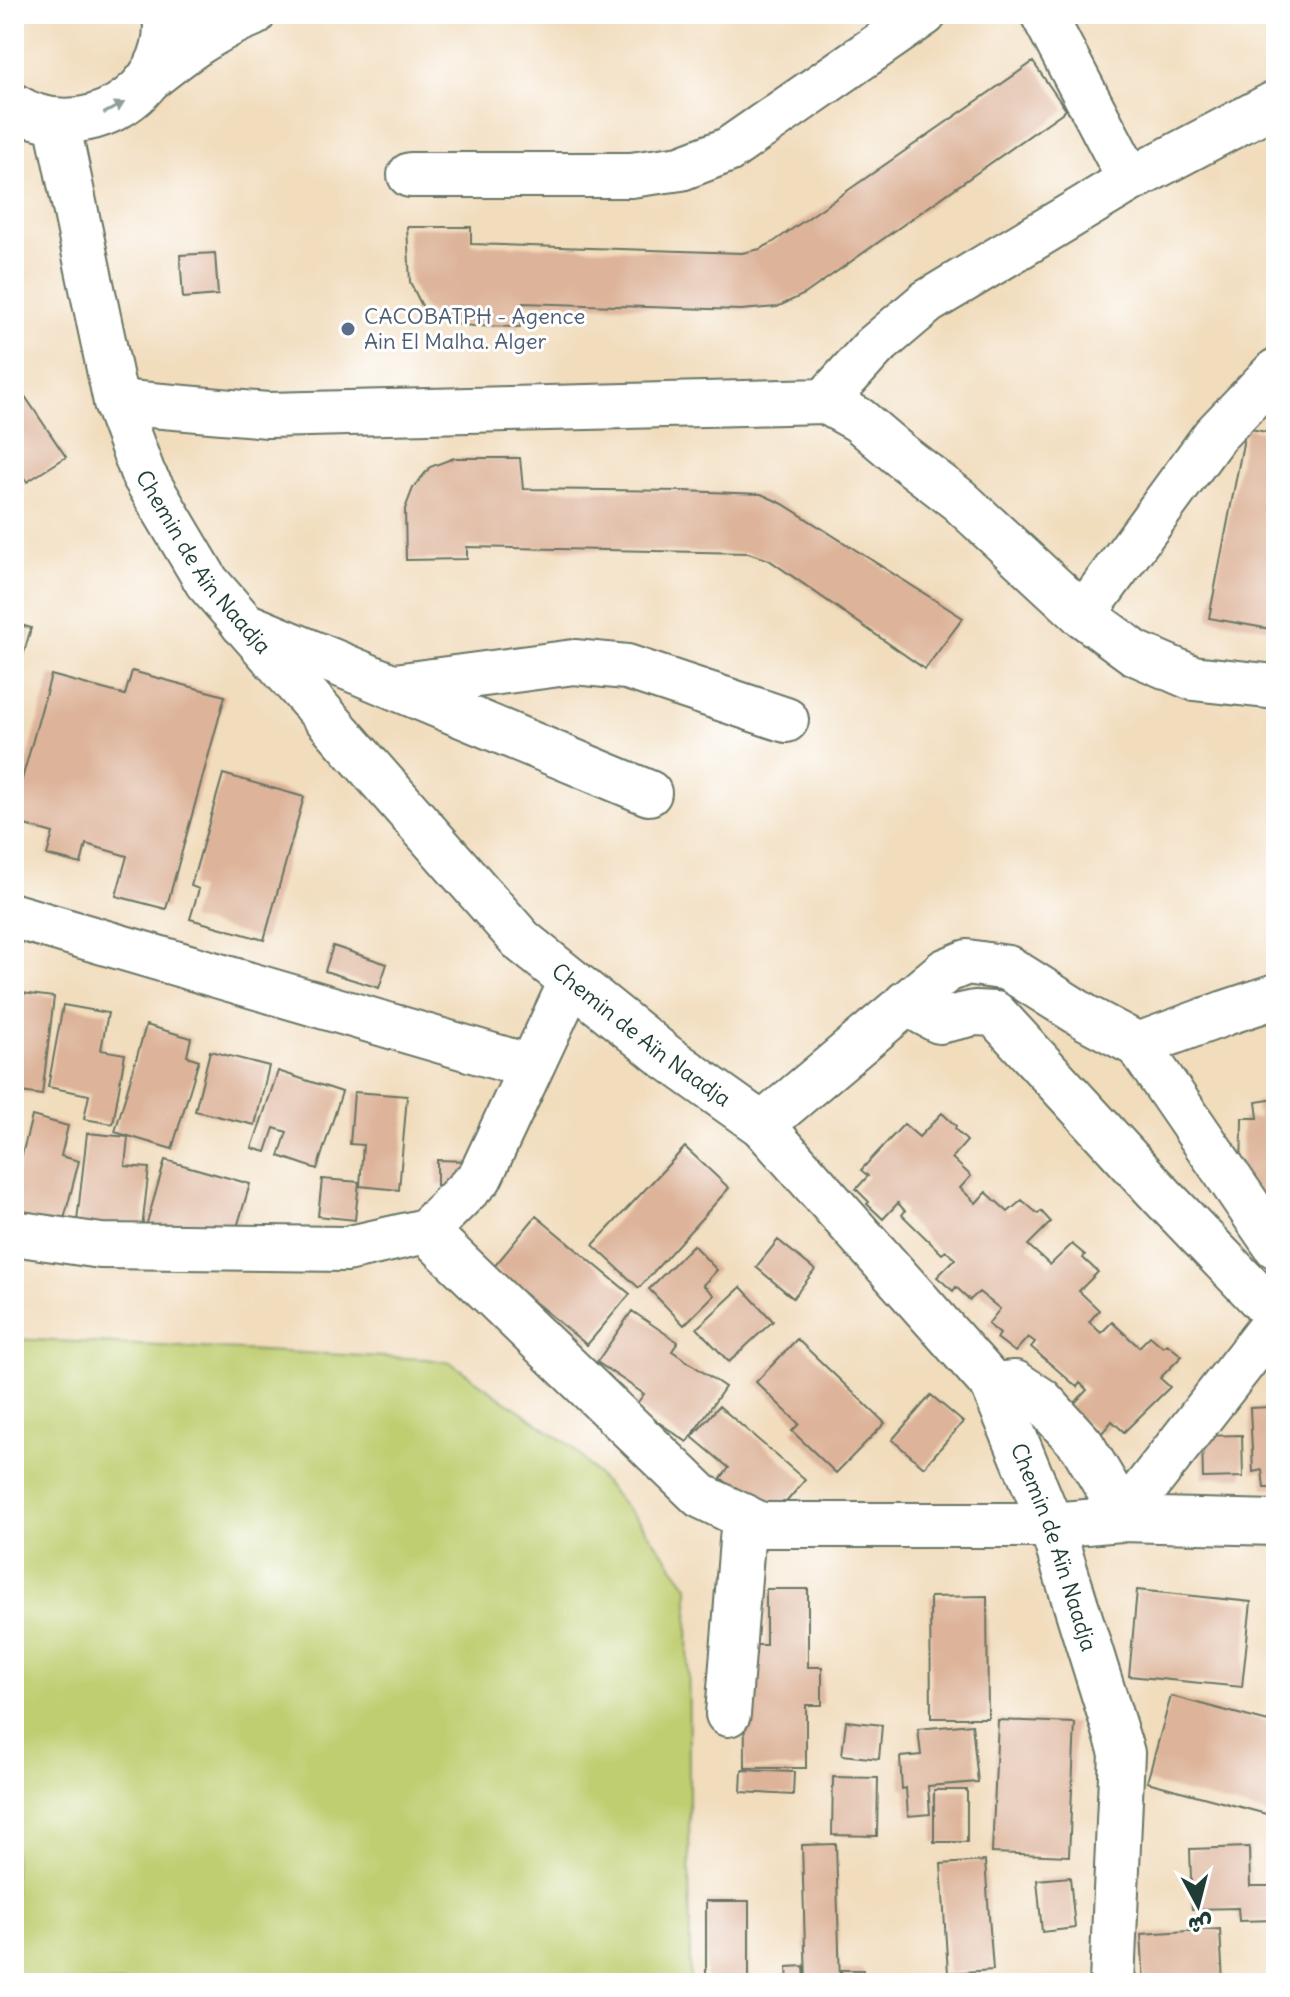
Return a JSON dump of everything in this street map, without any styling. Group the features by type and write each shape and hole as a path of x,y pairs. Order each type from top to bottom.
{"street":[{"path":"148,80 162,53 165,14"},
{"path":"14,106 26,114 57,122 83,120 108,113 130,99 148,80 189,48 228,24 253,14"},
{"path":"410,175 631,175 681,168 728,150 924,14"},
{"path":"1043,14 1130,180"},
{"path":"825,401 874,347 927,302 1130,180 1276,103"},
{"name":"Chemin de Aïn Naadja","path":"57,122 116,402 143,474 207,582 522,941 665,1056 762,1125 993,1385 1051,1525 1122,1753 1112,1983"},
{"path":"1083,615 1214,436 1276,371"},
{"path":"116,402 268,415 825,401 859,420 959,500 1083,615 1135,653 1193,678 1276,687"},
{"path":"243,624 649,793"},
{"path":"392,686 574,662 627,667 786,720"},
{"path":"14,916 531,1067"},
{"path":"762,1125 945,971 967,962 1008,968 1087,1018 1138,1045 1276,1246"},
{"path":"14,1233 101,1246 346,1249 426,1231 480,1177 571,982"},
{"path":"1138,1045 1276,996"},
{"path":"906,1003 939,1021 975,1013 995,1014 1162,1196 1273,1326 1121,1519"},
{"path":"426,1231 701,1496 761,1525 1051,1525 1121,1519 1276,1523"},
{"path":"993,1385 1015,1383 1041,1400 1082,1445 1111,1494 1121,1519"},
{"path":"728,1714 744,1516"}],"green space":[{"path":"14,1339 427,1359 451,1363 572,1447 643,1526 688,1586 690,1983 14,1983"}],"building":[{"path":"1033,62 1066,110 805,294 777,307 741,310 523,303 520,327 474,326 447,323 423,308 410,282 407,227 471,227 471,244 742,253 760,249"},
{"path":"215,253 218,295 183,298 180,255"},
{"path":"14,380 66,457 27,482 14,467"},
{"path":"1246,428 1276,434 1276,630 1209,618"},
{"path":"454,458 520,458 523,489 761,494 783,504 963,618 925,669 769,560 748,553 467,547 467,559 406,560 405,509 413,488 430,467"},
{"path":"14,623 31,628 15,684 14,684"},
{"path":"132,671 225,696 166,909 116,896 127,856 86,844 81,864 47,855 53,833 14,822 14,808 51,675 125,695"},
{"path":"223,774 304,797 264,940 190,919 199,889 191,886"},
{"path":"333,946 387,964 379,988 325,971"},
{"path":"14,992 54,997 42,1095 14,1091"},
{"path":"63,1005 108,1013 101,1050 125,1054 113,1124 84,1119 89,1095 48,1087"},
{"path":"146,1025 191,1038 187,1056 199,1060 172,1149 115,1132"},
{"path":"210,1051 269,1066 255,1125 195,1111"},
{"path":"278,1071 342,1092 317,1169 279,1156 287,1132 274,1128 266,1152 252,1148"},
{"path":"354,1092 407,1096 399,1190 360,1186 363,1145 350,1144"},
{"path":"1276,1099 1275,1206 1241,1183 1242,1118 1258,1118 1256,1102"},
{"path":"942,1113 967,1141 952,1158 971,1176 960,1188 976,1203 986,1192 1008,1212 1022,1200 1038,1214 1041,1211 1051,1222 1028,1245 1050,1265 1072,1244 1098,1272 1079,1291 1099,1310 1089,1322 1101,1333 1112,1322 1139,1347 1150,1336 1163,1347 1167,1344 1182,1356 1160,1378 1170,1387 1124,1432 1112,1421 1102,1433 1068,1410 1087,1390 1080,1383 1077,1387 1031,1347 1035,1342 1028,1337 1015,1352 997,1338 1000,1334 988,1324 1000,1309 979,1292 970,1300 956,1287 953,1291 937,1277 955,1259 946,1251 942,1254 902,1215 905,1211 898,1203 883,1219 856,1189 868,1176 861,1170 904,1124 919,1137"},
{"path":"32,1116 68,1126 61,1156 79,1161 60,1235 14,1223 14,1186"},
{"path":"87,1133 128,1137 125,1166 149,1168 140,1246 75,1239"},
{"path":"685,1147 729,1188 639,1288 593,1245"},
{"path":"165,1160 250,1184 226,1264 142,1240"},
{"path":"437,1160 469,1161 469,1186 437,1185"},
{"path":"322,1179 359,1182 355,1220 318,1216"},
{"path":"536,1216 630,1294 587,1345 493,1268"},
{"path":"778,1240 815,1270 793,1298 756,1267"},
{"path":"693,1245 717,1270 703,1285 714,1295 684,1325 649,1289"},
{"path":"741,1287 773,1321 729,1362 697,1328"},
{"path":"632,1311 678,1342 672,1351 725,1387 687,1442 635,1406 644,1394 597,1362"},
{"path":"797,1339 885,1423 836,1473 792,1431 799,1424 756,1382"},
{"path":"1270,1374 1276,1374 1276,1488 1264,1488 1262,1470 1253,1472 1250,1408 1270,1407"},
{"path":"931,1395 963,1422 924,1467 892,1440"},
{"path":"719,1406 805,1480 771,1520 721,1478 729,1468 692,1437"},
{"path":"1242,1435 1243,1477 1203,1478 1202,1436"},
{"path":"766,1589 808,1589 808,1667 822,1667 822,1705 806,1705 806,1768 745,1768 744,1645 766,1645"},
{"path":"1137,1590 1251,1602 1242,1687 1129,1676"},
{"path":"987,1596 988,1718 931,1718 930,1597"},
{"path":"1171,1696 1276,1724 1276,1793 1270,1815 1147,1782"},
{"path":"998,1720 1075,1723 1069,1856 992,1853"},
{"path":"846,1721 882,1725 879,1759 842,1755"},
{"path":"972,1724 978,1782 928,1786 930,1814 908,1816 900,1757 921,1755 918,1729"},
{"path":"742,1770 794,1772 793,1795 741,1792"},
{"path":"833,1777 878,1778 877,1836 832,1835"},
{"path":"934,1790 967,1790 967,1842 934,1842"},
{"path":"836,1844 840,1983 806,1983 802,1845"},
{"path":"1249,1847 1250,1886 1276,1886 1276,1920 1239,1921 1238,1908 1192,1909 1190,1849"},
{"path":"985,1861 993,1970 948,1973 941,1864"},
{"path":"1070,1877 1075,1928 1042,1932 1037,1880"},
{"path":"706,1901 749,1901 749,1983 706,1983"},
{"path":"1220,1929 1223,1983 1144,1983 1141,1934"},
{"path":"804,1966 805,1983 788,1983 787,1967"},
{"path":"841,1970 863,1970 864,1983 842,1983"}],"place":[{"name":"CACOBATPH - Agence Ain El Malha. Alger","path":"348,329"}]}
